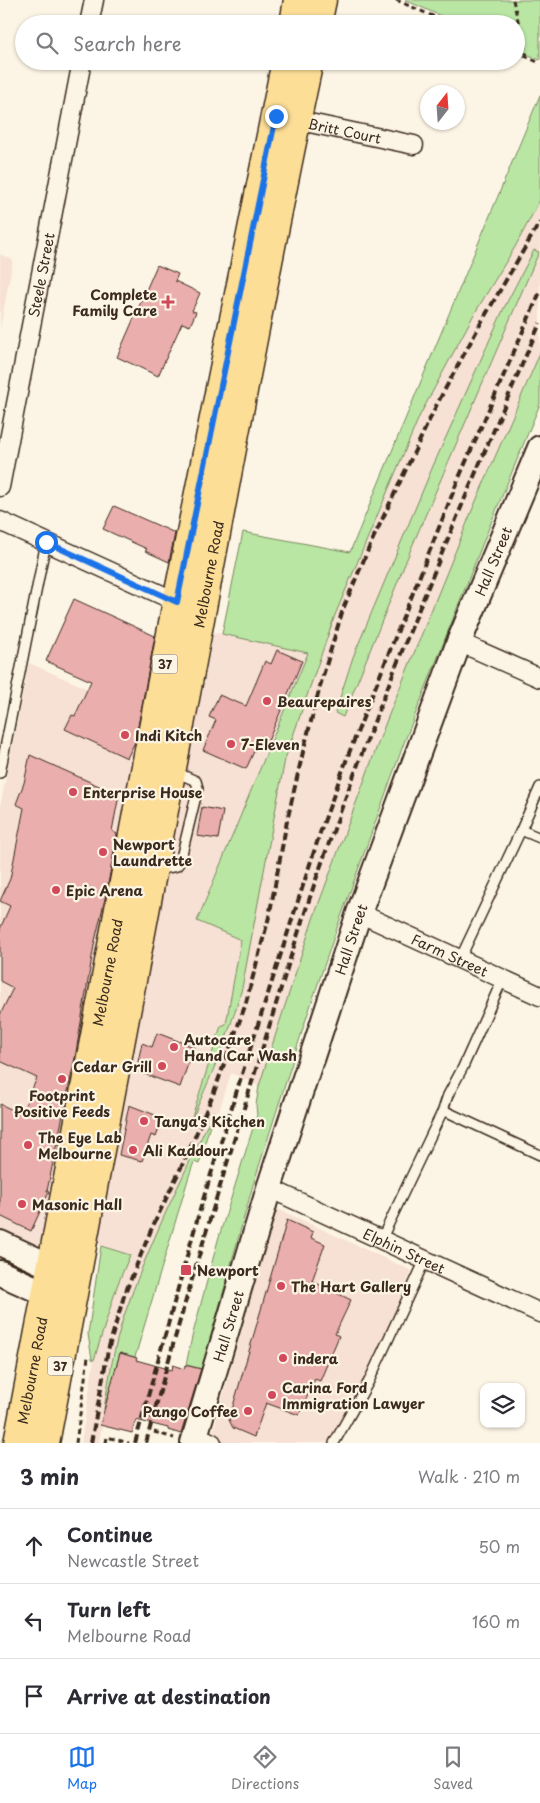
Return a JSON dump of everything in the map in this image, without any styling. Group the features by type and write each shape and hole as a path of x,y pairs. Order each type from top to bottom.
{"main road":[{"path":"296,15 298,0"},
{"path":"319,15 322,0"},
{"name":"Melbourne Road","path":"286,70 286,118"},
{"name":"Melbourne Road","path":"18,1443 52,1267 158,768 286,118 305,70"},
{"name":"Melbourne Road","path":"45,1443 153,870 158,768"}],"street":[{"path":"91,15 94,0"},
{"name":"Steele Street","path":"0,487 80,70"},
{"name":"Britt Court","path":"286,118 414,145"},
{"name":"Hall Street","path":"193,1440 269,1188 359,913 459,642 540,448"},
{"path":"0,521 189,607"},
{"path":"459,642 540,678"},
{"name":"Farm Street","path":"359,913 540,996"},
{"name":"Elphin Street","path":"269,1188 540,1313"},
{"path":"0,1243 52,1267 75,1289"},
{"path":"0,1273 47,1294 75,1289"}],"lane":[{"path":"0,773 46,542"},
{"path":"460,959 540,787"},
{"path":"521,830 540,838"},
{"path":"381,1240 503,978"},
{"path":"443,1110 540,1155"},
{"path":"334,1443 369,1381 425,1260"}],"path":[{"path":"396,0 430,15"},
{"path":"513,0 517,15"},
{"path":"525,49 527,57 540,63"},
{"path":"76,1443 87,1370"},
{"path":"154,1432 193,1440"},
{"path":"106,1443 107,1437 130,1443"}],"shaded area":[{"path":"540,200 540,353 473,508 386,722 313,919 259,1086 231,1073 219,1111 214,1111 166,1212 113,1357 100,1425 102,1426 99,1443 81,1443 94,1360 117,1286 130,1255 95,1243 119,1105 214,632 308,653 197,920 241,940 226,1024 221,1026 191,1120 221,1055 233,1021 242,988 285,759 335,615 420,415 473,316 515,247","holes":["539,252 413,544 343,716 335,713 353,657 373,609"]},
{"path":"0,254 13,260 0,329"},
{"path":"29,663 148,715 47,1253 0,1231 0,807"},
{"path":"276,1208 412,1271 368,1373 327,1443 210,1443"}],"green space":[{"path":"405,0 540,0 540,60 525,53 525,15 439,15"},
{"path":"540,95 540,200 515,247 473,316 420,415 335,615 285,759 237,1006 225,1041 189,1126 221,1026 226,1024 241,940 197,921 308,653 222,634 243,532 350,552"},
{"path":"534,250 539,252 413,544 343,717 335,713 353,657 433,466 504,308"},
{"path":"540,353 540,404 404,743 338,925 253,1185 202,1369 186,1365 218,1240 257,1115 256,1105 259,1086 313,919 386,722 473,508"},
{"path":"214,1111 199,1164 194,1162 189,1176 135,1357 120,1353 104,1409 117,1339 133,1290 166,1212"},
{"path":"101,1246 130,1255 117,1286 94,1360 92,1359 88,1334"}],"building":[{"path":"157,265 178,274 175,281 200,293 192,311 196,312 190,326 182,323 158,376 117,357"},
{"path":"114,506 175,533 169,562 145,551 147,549 103,529"},
{"path":"74,599 155,636 135,742 127,758 65,729 72,715 75,716 91,681 46,661"},
{"name":"Beaurepaires","path":"277,650 302,661 268,741 260,738 246,769 203,750 216,720 209,717 219,695 246,706 265,661 271,664"},
{"path":"30,755 119,795 112,831 117,834 107,890 94,945 75,1058 47,1191 49,1192 31,1231 0,1216 0,1104 21,1114 37,1078 0,1061 0,1015 13,988 0,981 0,929 10,906 0,901 10,879 24,808 16,804 24,783"},
{"path":"202,807 223,811 218,839 197,836"},
{"name":"Cedar Grill","path":"157,1033 194,1047 180,1087 136,1071 142,1043 152,1047"},
{"path":"129,1105 163,1118 156,1137 151,1135 142,1161 119,1155"},
{"path":"287,1220 313,1232 311,1238 325,1244 312,1281 351,1300 335,1334 339,1336 320,1381 315,1379 299,1415 266,1403 254,1437 233,1428 229,1420"},
{"path":"120,1353 137,1358 136,1360 172,1370 173,1365 184,1369 185,1365 201,1369 181,1434 168,1430 168,1428 136,1420 132,1433 100,1425"}],"railway":[{"path":"91,1443 108,1350 124,1296 151,1230 188,1153 214,1092 245,1006 269,917 287,821 303,752 343,609 371,543 437,404 482,321 540,222"},
{"path":"135,1443 199,1213 321,830 349,753 458,480 540,292"},
{"path":"146,1443 211,1217 318,873 404,646 457,516 540,323"}],"place":[{"name":"Complete Family Care","path":"168,302"},
{"name":"Beaurepaires","path":"267,701"},
{"name":"Indi Kitch","path":"125,735"},
{"name":"7-Eleven","path":"231,744"},
{"name":"Enterprise House","path":"73,792"},
{"name":"Newport Laundrette","path":"103,852"},
{"name":"Epic Arena","path":"56,890"},
{"name":"Autocare Hand Car Wash","path":"174,1047"},
{"name":"Cedar Grill","path":"162,1066"},
{"name":"Footprint Positive Feeds","path":"62,1079"},
{"name":"Tanya's Kitchen","path":"144,1121"},
{"name":"The Eye Lab Melbourne","path":"28,1145"},
{"name":"Ali Kaddour","path":"133,1150"},
{"name":"Masonic Hall","path":"22,1204"},
{"name":"Newport","path":"186,1270"},
{"name":"The Hart Gallery","path":"281,1286"},
{"name":"indera","path":"283,1358"},
{"name":"Carina Ford Immigration Lawyer","path":"272,1395"},
{"name":"Pango Coffee","path":"248,1411"}],"route":[{"path":"46,542 177,602 276,116"}]}
